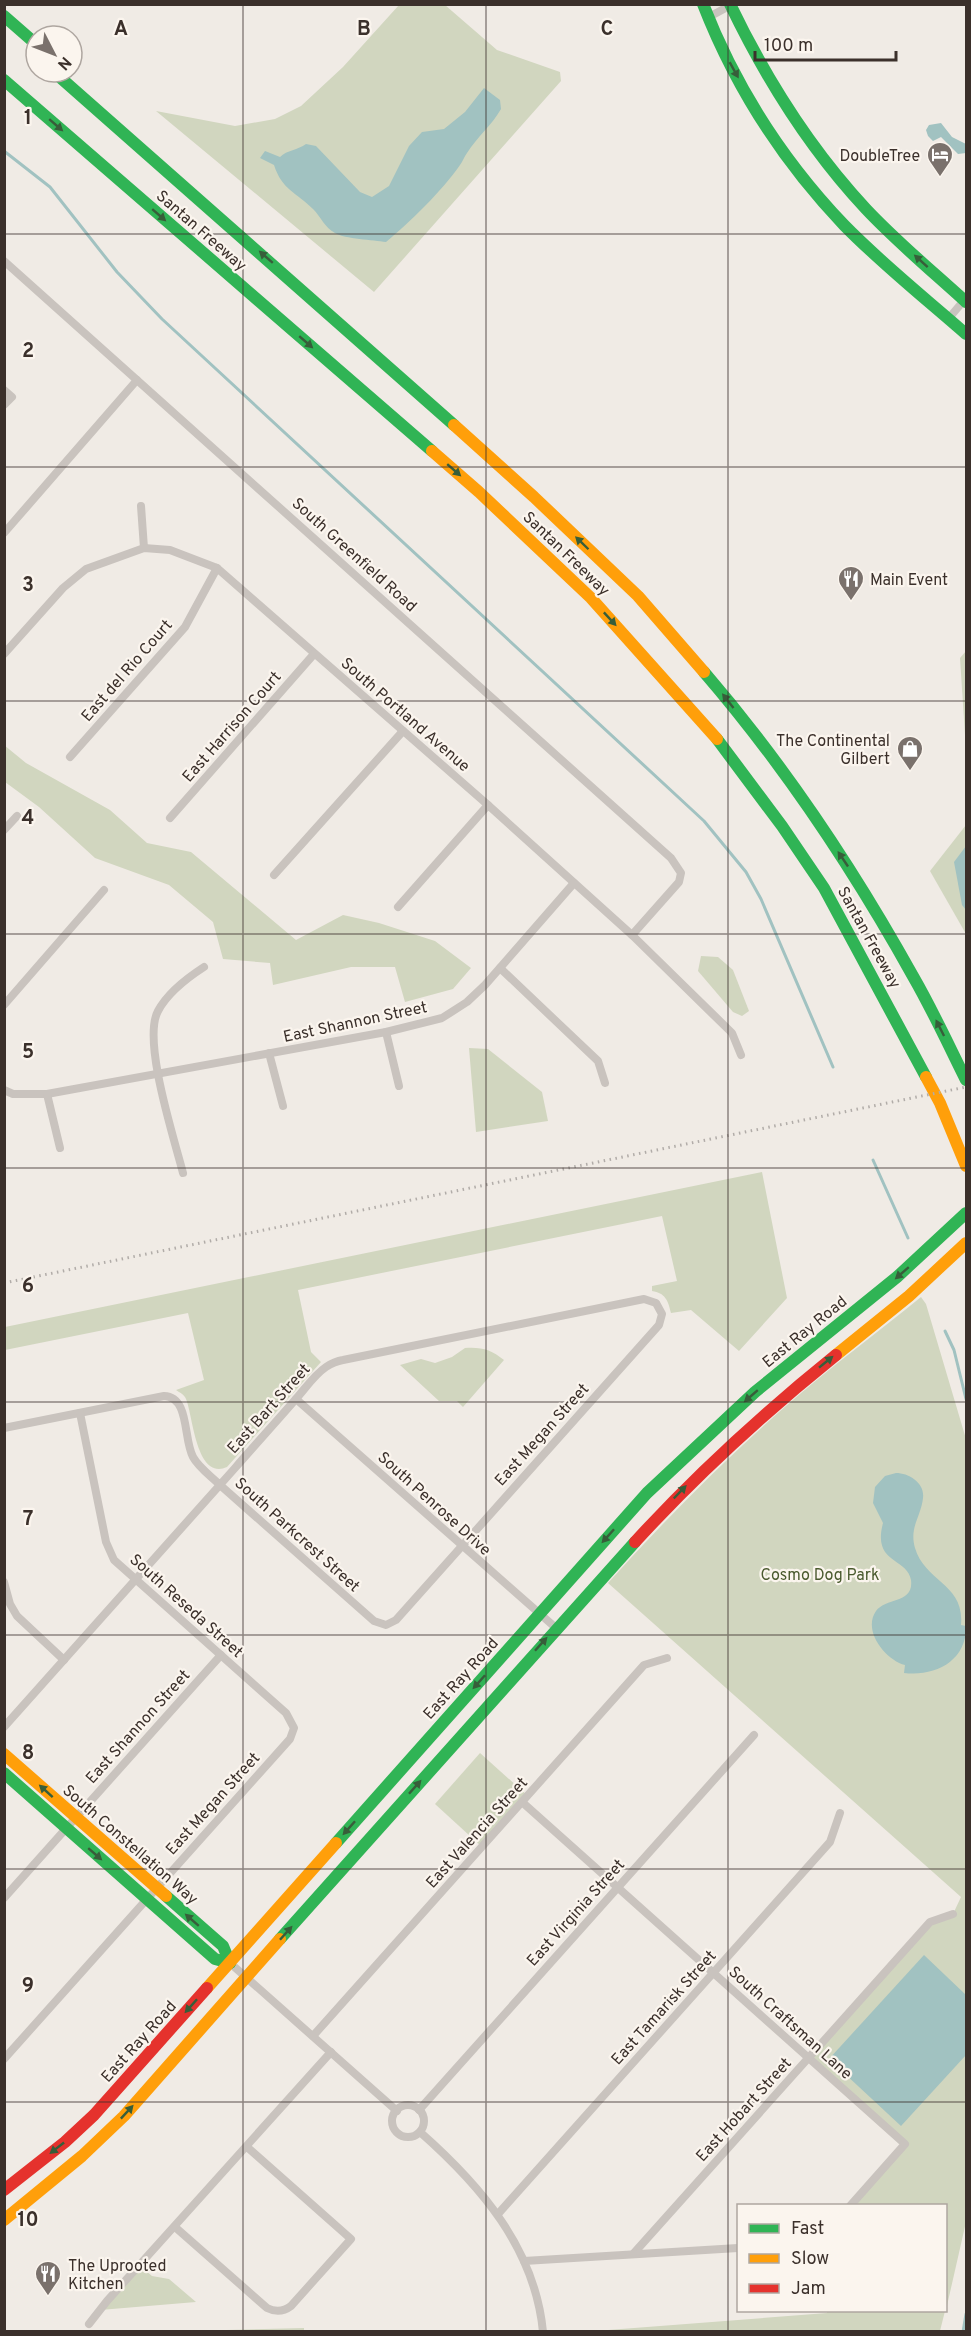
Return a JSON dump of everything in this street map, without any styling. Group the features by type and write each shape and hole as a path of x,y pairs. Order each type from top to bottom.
{"main road":[{"path":"703,4 707,18 749,99 781,149 814,192 845,227 966,334"},
{"path":"732,5 773,90 798,127 832,170 866,210 966,300"},
{"path":"4,16 24,34"},
{"path":"4,29 24,46"},
{"name":"Santan Freeway","path":"7,83 479,492 591,598 696,715 754,788 824,888 940,1103 966,1166"},
{"name":"Santan Freeway","path":"68,84 534,497 645,604 721,692 775,761 858,881 915,979 966,1080"},
{"path":"79,84 180,181"},
{"name":"East Ray Road","path":"4,2220 82,2156 124,2116 239,1970 539,1614 647,1493 711,1431 791,1361 897,1277 966,1213"},
{"name":"East Ray Road","path":"4,2190 65,2142 94,2115 239,1970 556,1628 650,1523 725,1447 778,1401 909,1296 966,1243"},
{"name":"South Constellation Way","path":"4,1754 223,1947 239,1970"},
{"name":"South Constellation Way","path":"4,1773 215,1959 239,1970"}],"street":[{"path":"707,18 732,5"},
{"name":"South Greenfield Road","path":"4,261 671,858 681,873 679,882 633,935"},
{"path":"949,318 966,300"},
{"path":"4,533 137,380"},
{"path":"4,390 12,397 4,405"},
{"path":"4,654 63,588 86,569 144,548 141,506"},
{"name":"South Portland Avenue","path":"144,548 170,550 216,568 633,935 732,1033 741,1055"},
{"name":"East del Rio Court","path":"70,757 184,627 216,568"},
{"name":"East Harrison Court","path":"170,818 314,654"},
{"path":"274,875 403,731"},
{"path":"398,907 488,805"},
{"path":"4,830 17,816"},
{"name":"East Shannon Street","path":"159,1074 386,1032 442,1018 467,1002 500,969 574,883"},
{"path":"4,1005 104,890"},
{"path":"183,1173 159,1074 152,1032 158,1011 183,980 204,967"},
{"path":"500,969 598,1061 604,1083"},
{"path":"386,1032 399,1086"},
{"path":"269,1053 283,1106"},
{"path":"4,1089 13,1094 47,1094 159,1074"},
{"path":"47,1094 60,1148"},
{"name":"East Bart Street","path":"4,1727 325,1368 341,1360 642,1299 654,1301 660,1307"},
{"name":"East Megan Street","path":"382,1625 396,1620 659,1325 662,1315 660,1307"},
{"name":"South Parkcrest Street","path":"80,1413 164,1396 172,1397 181,1407 189,1447 194,1458 220,1485 374,1622 382,1625"},
{"name":"South Penrose Drive","path":"296,1399 556,1628"},
{"path":"4,1428 80,1413"},
{"name":"South Reseda Street","path":"80,1413 107,1547 114,1560 286,1713 294,1728"},
{"path":"4,1581 16,1616 64,1660"},
{"name":"East Shannon Street","path":"4,1898 220,1655"},
{"name":"East Valencia Street","path":"313,2036 644,1665 667,1658"},
{"name":"East Megan Street","path":"4,2058 290,1739 294,1728"},
{"name":"East Virginia Street","path":"419,2110 754,1735"},
{"name":"South Craftsman Lane","path":"522,1802 905,2144 851,2204"},
{"name":"East Tamarisk Street","path":"498,2214 830,1842 840,1813"},
{"name":"East Hobart Street","path":"634,2253 930,1923 953,1914"},
{"path":"239,1970 397,2111"},
{"path":"89,2324 107,2301 331,2052"},
{"path":"405,2106 419,2110 424,2123 420,2132 409,2137 398,2133 393,2120 397,2111 405,2106"},
{"path":"420,2132 456,2163 498,2214 524,2261 536,2296 543,2331"},
{"path":"175,2226 272,2311 285,2310 291,2306 351,2239 246,2146"},
{"path":"524,2261 737,2248"}],"green space":[{"path":"399,5 445,5 497,50 560,72 561,81 374,292 156,111 235,126 275,119 301,106 343,67"},
{"path":"966,651 966,750 960,658"},
{"path":"4,745 26,763 110,810 147,843 191,852 296,940 343,915 379,923 435,941 471,968 453,989 405,1002 395,967 351,967 273,985 270,963 223,959 213,922 169,885 95,858 39,807 5,782"},
{"path":"966,825 966,934 930,871"},
{"path":"701,956 718,957 733,970 749,1011 742,1016 733,1012 698,971"},
{"path":"469,1048 488,1049 542,1092 548,1121 476,1132"},
{"path":"762,1172 787,1298 739,1351 691,1310 671,1313 665,1298 660,1293 652,1291 652,1286 677,1281 662,1216 298,1290 311,1352 321,1362 227,1467 217,1469 208,1465 202,1456 186,1399 176,1390 204,1380 188,1313 5,1350 5,1327"},
{"name":"Cosmo Dog Park","path":"921,1297 926,1304 966,1439 966,2222 947,2306 947,2204 851,2204 905,2144 809,2059 930,1922 953,1914 961,1897 608,1583 739,1448 819,1378"},
{"path":"465,1348 486,1350 504,1360 463,1407 457,1401 439,1401 400,1365 421,1359 435,1363 452,1357"},
{"path":"480,1753 528,1796 482,1847 435,1804"},
{"path":"140,2266 152,2276 169,2279 196,2302 100,2310"},
{"path":"945,2312 940,2331 595,2331 827,2313"},
{"path":"304,2328 304,2331 186,2331"}],"water":[{"path":"484,88 500,100 501,109 444,185 386,242 345,237 332,231 313,209 285,185 274,165 260,158 265,151 280,157 306,144 316,146 360,192 372,197 389,186 409,146 422,132 444,129 465,112"},
{"path":"941,123 952,137 966,144 966,153 958,154 941,137 933,141 928,136 926,130 929,125"},
{"path":"966,846 966,910 962,905 954,862"},
{"path":"896,1473 911,1477 919,1483 923,1498 913,1534 915,1548 927,1569 957,1600 961,1611 961,1625 966,1626 965,1638 955,1657 938,1669 916,1674 904,1673 905,1665 884,1651 874,1636 872,1627 872,1619 880,1607 904,1597 911,1588 908,1573 886,1553 882,1546 883,1523 873,1503 875,1487 885,1476"},
{"path":"924,1955 966,1995 966,2055 901,2126 829,2059"}],"waterway":[{"path":"4,151 50,187 117,272 162,319 704,821 746,872 761,899 833,1067"},
{"path":"873,1160 908,1238"},
{"path":"945,1331 954,1350 966,1399"},
{"path":"963,2332 966,2314"}],"railway":[{"path":"4,1283 966,1087"}],"traffic: fast":[{"path":"703,4 746,93 781,149 801,175 858,239 966,334"},
{"path":"730,4 758,59 790,112 845,186 902,245 966,302"},
{"path":"4,16 24,34"},
{"path":"4,80 432,451"},
{"path":"68,84 454,425"},
{"path":"704,672 763,744 843,859 921,990 966,1080"},
{"path":"717,739 782,826 824,888 926,1077"},
{"path":"336,1843 647,1493 755,1392 897,1277 966,1213"},
{"path":"280,1939 635,1542"},
{"path":"4,1773 215,1959 230,1963"},
{"path":"166,1896 223,1946 230,1963"}],"traffic: slow":[{"path":"454,425 638,596 704,672"},
{"path":"432,451 479,492 591,598 717,739"},
{"path":"926,1077 940,1103 966,1166"},
{"path":"836,1355 909,1296 966,1243"},
{"path":"4,1754 166,1896"},
{"path":"207,1988 336,1843"},
{"path":"4,2220 82,2156 124,2116 280,1939"}],"traffic: jam":[{"path":"635,1542 732,1444 836,1355"},
{"path":"4,2190 65,2142 94,2115 207,1988"}],"place":[{"name":"DoubleTree","path":"940,178"},
{"name":"Main Event","path":"851,602"},
{"name":"The Continental Gilbert","path":"910,772"},
{"name":"The Uprooted Kitchen","path":"48,2297"}]}
